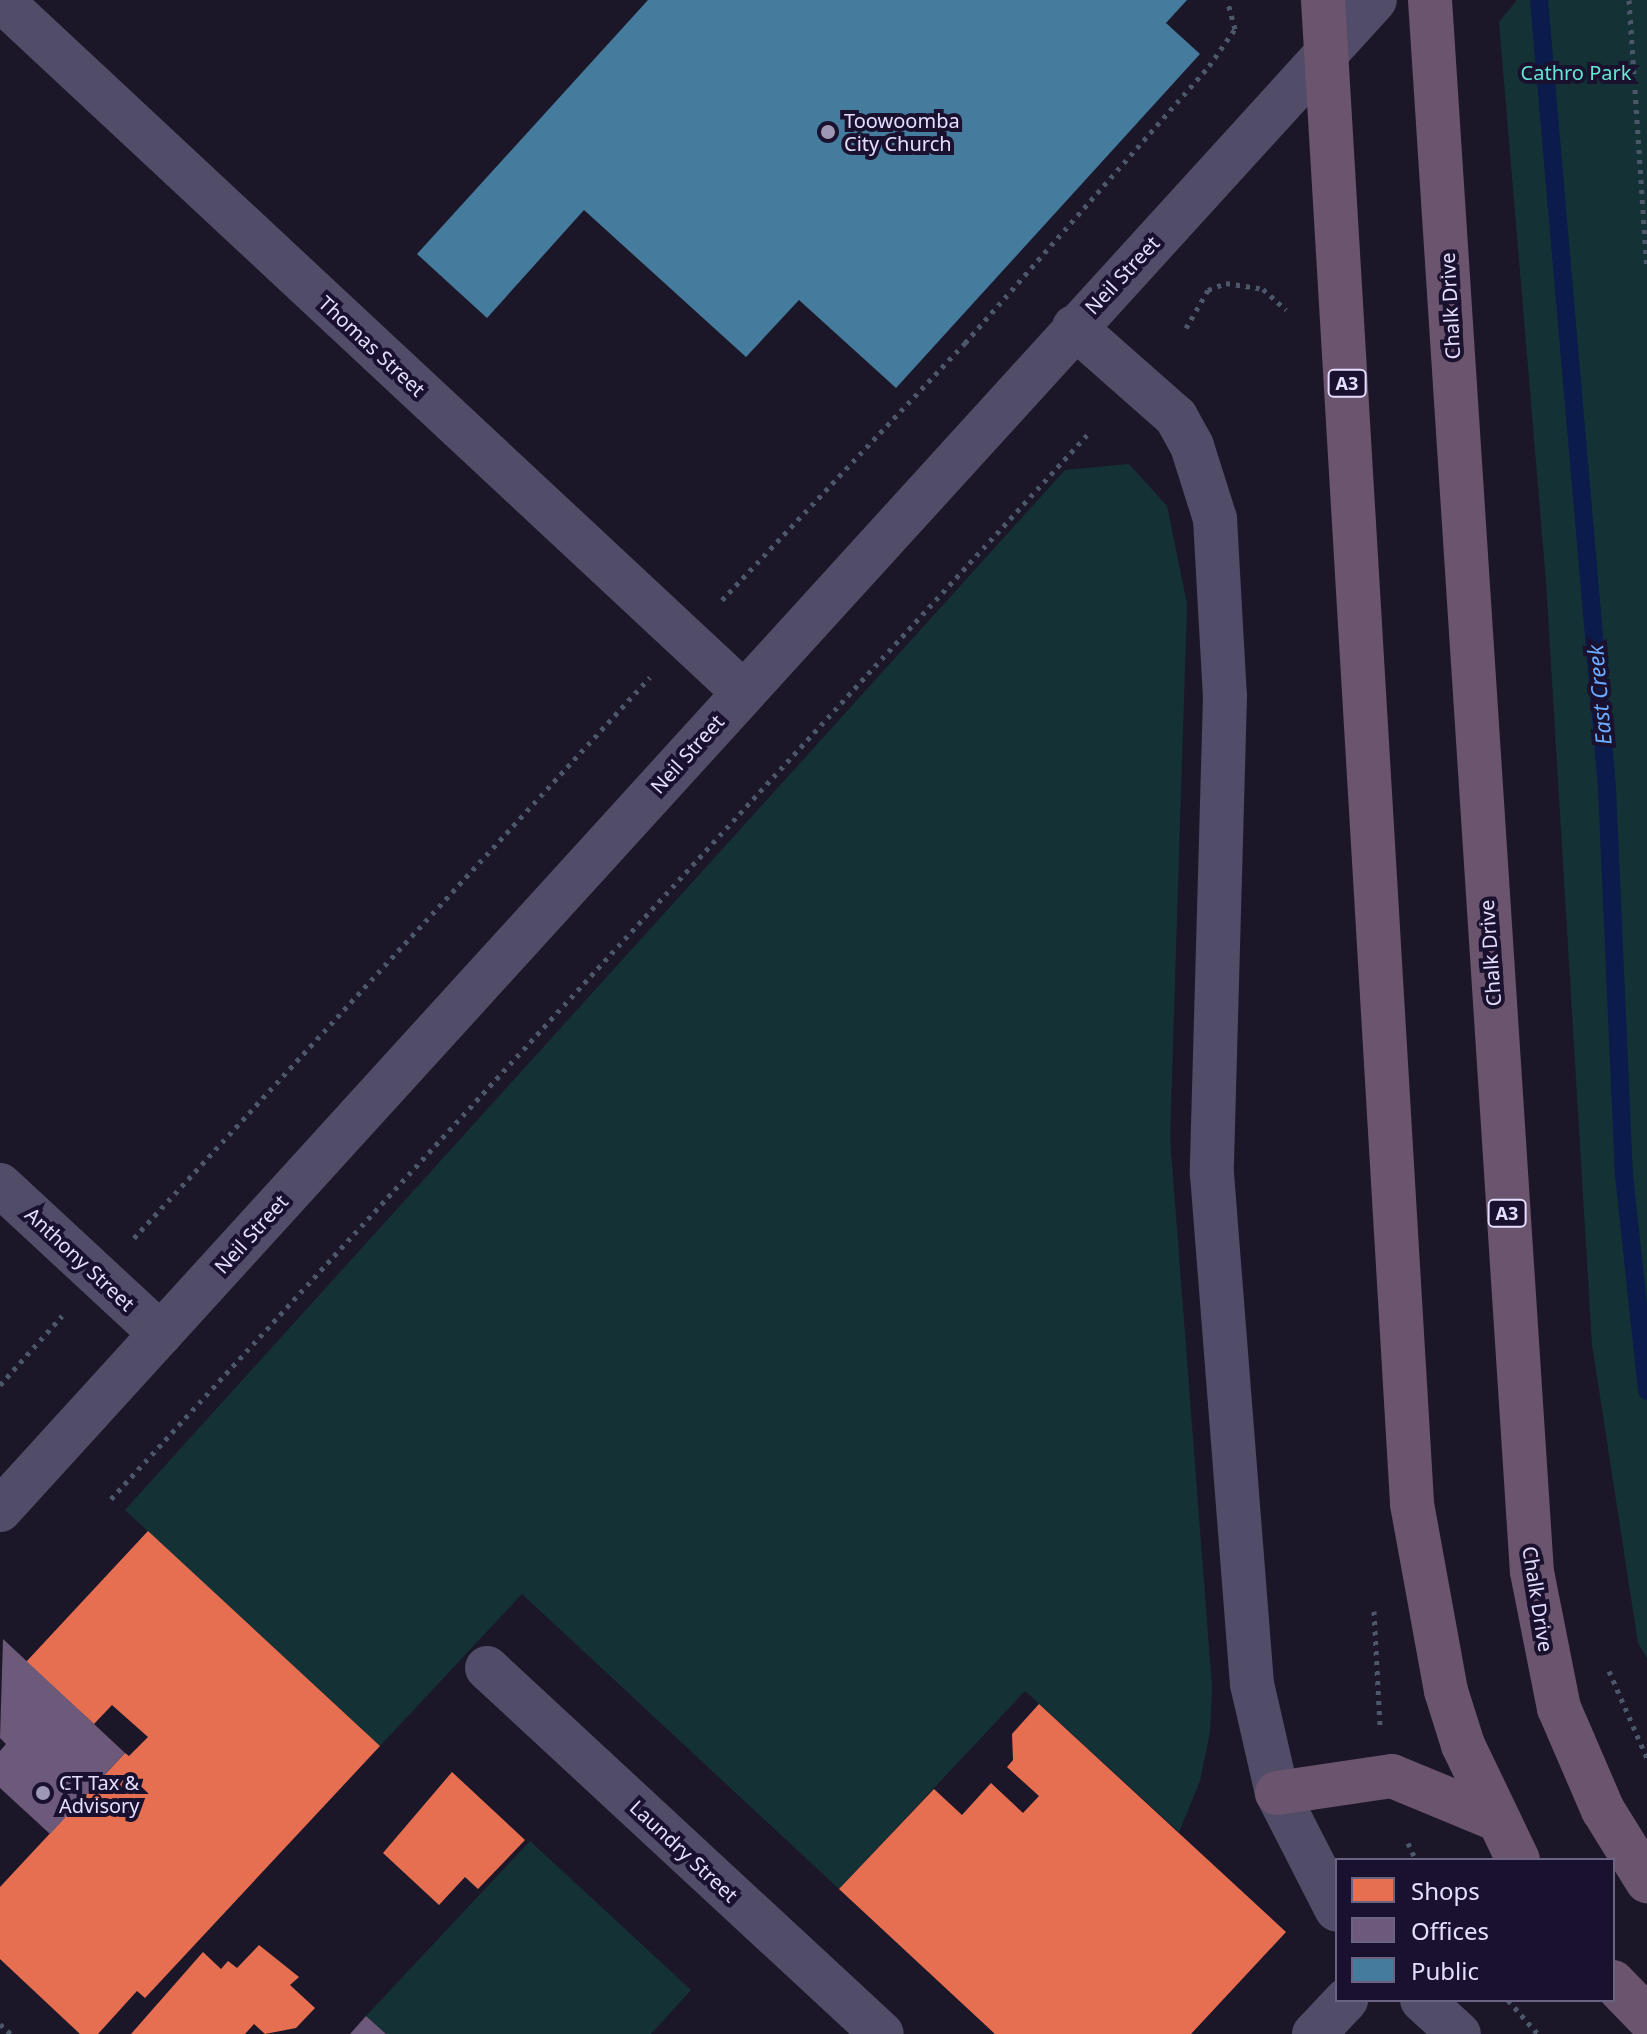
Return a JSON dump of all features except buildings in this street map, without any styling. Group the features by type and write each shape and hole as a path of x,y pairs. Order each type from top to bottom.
{"highway":[{"name":"A3","path":"1323,0 1412,1504 1446,1691 1463,1745 1517,1858"},
{"name":"Chalk Drive","path":"1430,0 1532,1572 1559,1708 1603,1810 1647,1881"},
{"path":"1277,1793 1392,1776 1498,1820"},
{"path":"1615,1984 1647,2017"}],"street":[{"name":"Thomas Street","path":"1,0 743,692"},
{"name":"Neil Street","path":"0,1510 1375,0"},
{"path":"1074,327 1176,417 1192,446 1215,519 1225,696 1212,1174 1252,1684 1277,1793 1335,1906"},
{"name":"Anthony Street","path":"0,1185 161,1334"},
{"name":"Laundry Street","path":"487,1668 882,2034"},
{"path":"1314,2034 1344,2002"},
{"path":"1424,2002 1459,2034"}],"path":[{"path":"0,1385 685,639 965,343 1209,66 1235,29 1227,0"},
{"path":"1629,0 1647,268"},
{"path":"111,1499 1089,433"},
{"path":"1510,2002 1538,2034"},
{"path":"0,2024 11,2034"}],"green space":[{"name":"Cathro Park","path":"1517,0 1647,0 1647,1658 1638,1643 1592,1344 1546,581 1499,22"},
{"path":"1129,464 1167,506 1187,604 1170,1138 1212,1687 1210,1732 1200,1781 1179,1832 1025,1691 839,1889 522,1594 380,1746 125,1510 1065,470"},
{"path":"530,1841 691,1990 651,2034 386,2034 366,2016"}],"waterway":[{"name":"East Creek","path":"1539,0 1607,787 1624,1175 1647,1391"}],"place":[{"name":"Toowoomba City Church","path":"828,132"},
{"name":"CT Tax & Advisory","path":"43,1793"}]}
